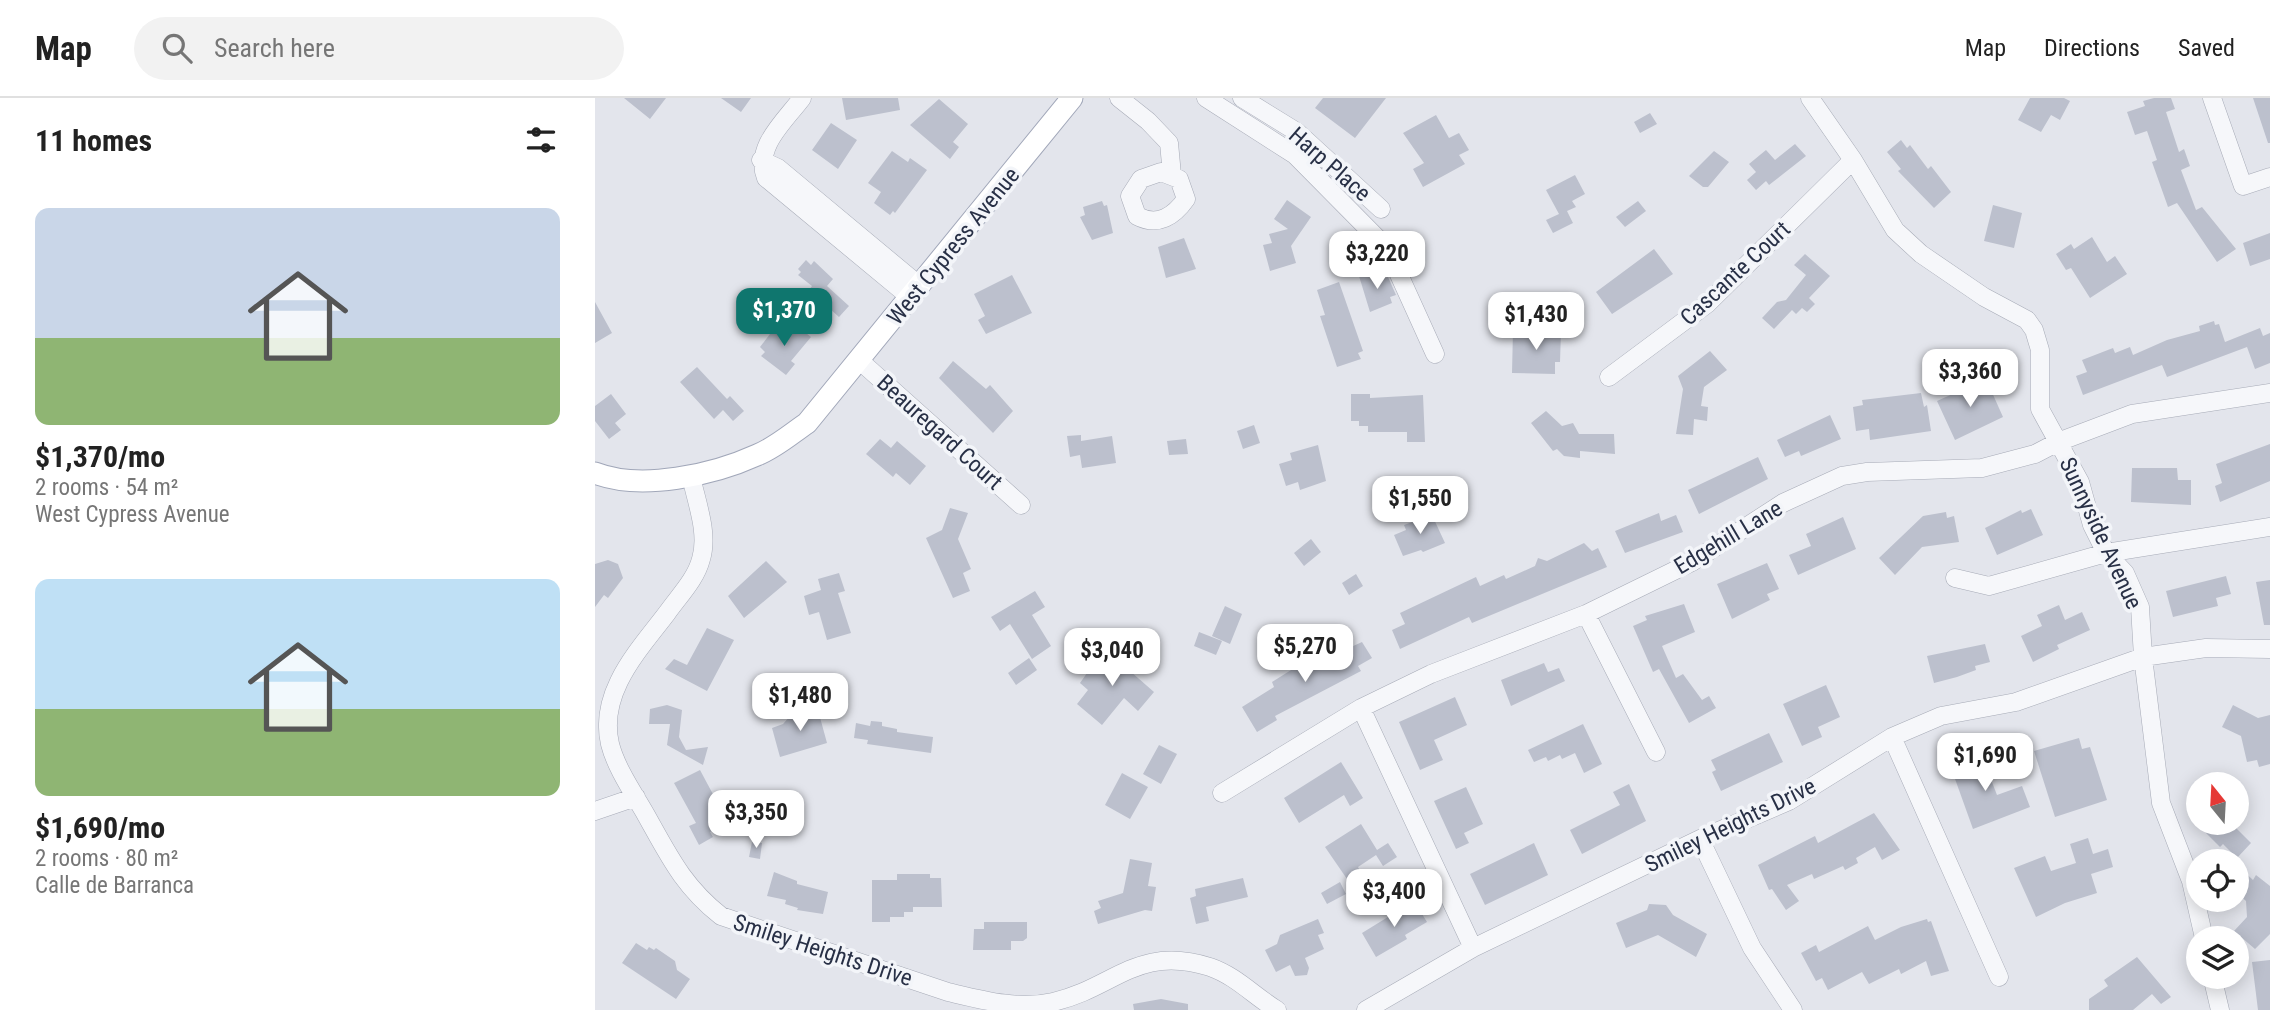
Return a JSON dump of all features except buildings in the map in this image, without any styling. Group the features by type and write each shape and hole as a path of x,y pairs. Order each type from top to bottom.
{"main road":[{"name":"West Cypress Avenue","path":"595,473 612,480 643,482 691,476 758,455 807,424 1072,98"}],"street":[{"path":"802,98 764,149 761,160 778,168 832,223 916,293"},
{"path":"1119,98 1148,121 1169,143 1172,175"},
{"name":"Harp Place","path":"1206,98 1295,155 1387,248 1435,354"},
{"name":"Harp Place","path":"1242,98 1297,132 1381,209"},
{"name":"Sunnyside Avenue","path":"1810,98 1853,160 1895,230 1921,254 1952,276 2027,320 2034,330 2040,350 2040,409 2080,482 2092,524 2106,552 2125,573 2140,607 2143,657 2161,803 2191,881 2201,926"},
{"path":"2212,98 2243,186 2270,177"},
{"name":"Cascante Court","path":"1609,377 1707,304 1853,160"},
{"name":"Beauregard Court","path":"859,360 1021,505"},
{"name":"Edgehill Lane","path":"1222,793 1361,708 1431,674 1586,614 1692,562 1783,503 1842,476 1867,472 1982,468 2035,454 2058,442 2132,414 2270,394"},
{"name":"Smiley Heights Drive","path":"691,476 704,543 701,560 692,579 622,673 612,696 608,726 611,745 636,797 695,896 721,916 948,992 1020,1006 1052,1003 1137,966 1167,960 1210,967 1232,976 1277,1010"},
{"path":"1955,578 1989,586 2106,552 2270,527"},
{"path":"1586,614 1656,752"},
{"name":"Smiley Heights Drive","path":"1366,1010 1473,948 1700,839 1789,801 1892,737 1941,716 2015,702 2143,657 2206,648 2270,649"},
{"path":"1361,708 1473,948"},
{"path":"1892,737 1999,977"},
{"path":"595,811 636,797"},
{"path":"1700,839 1752,948 1793,1010"},
{"path":"2215,989 2220,1010"}]}
